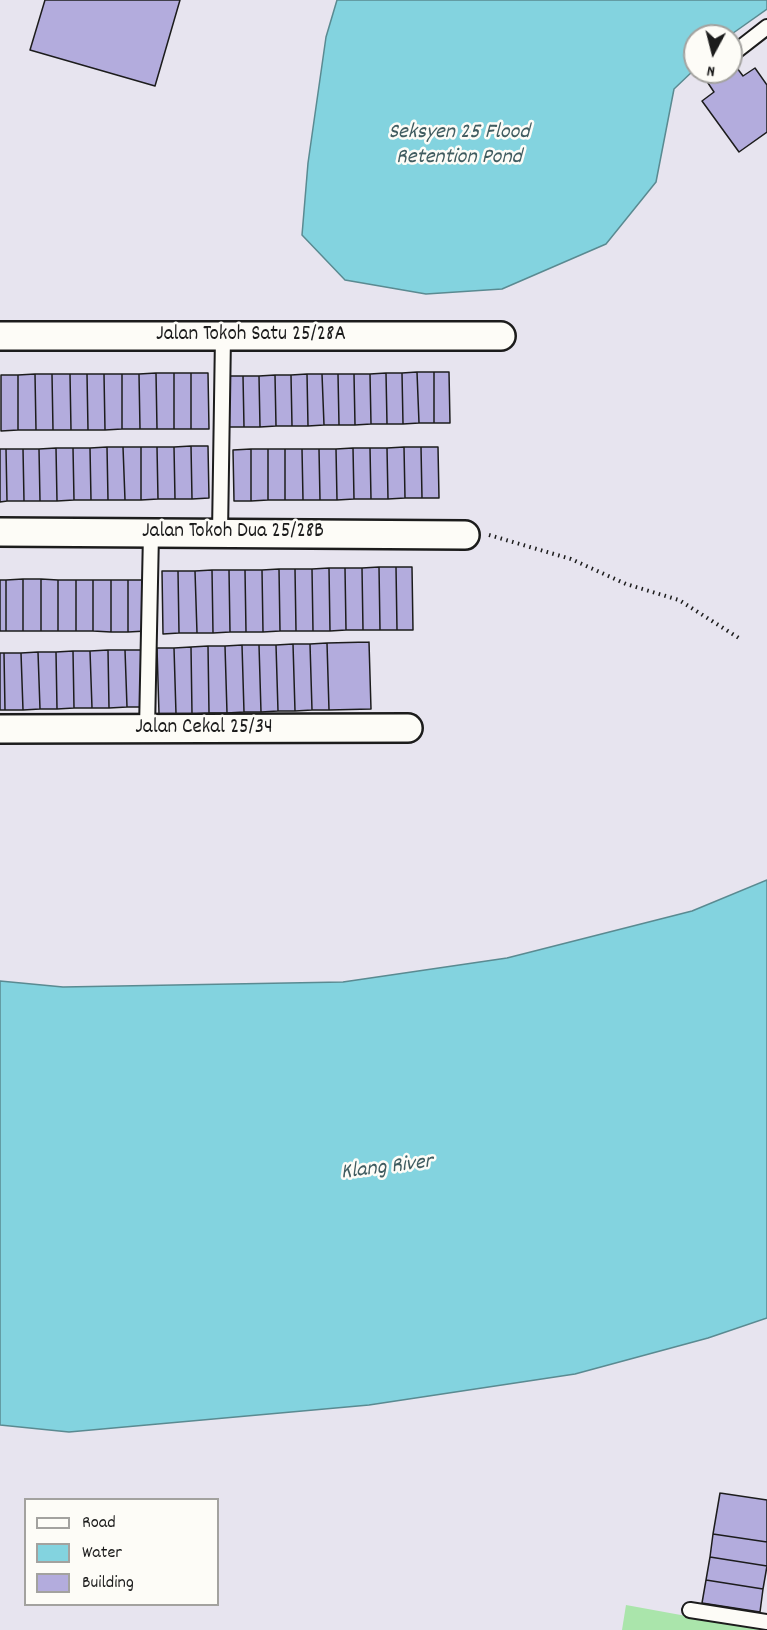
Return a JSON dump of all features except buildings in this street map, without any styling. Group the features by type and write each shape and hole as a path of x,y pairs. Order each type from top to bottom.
{"street":[{"name":"Jalan Tokoh Satu 25/28A","path":"0,336 501,336"},
{"name":"Jalan Tokoh Dua 25/28B","path":"0,532 465,535"},
{"name":"Jalan Cekal 25/34","path":"0,729 408,728"}],"lane":[{"path":"743,45 767,27"},
{"path":"220,533 223,336"},
{"path":"147,729 152,533"},
{"path":"690,1610 767,1622"}],"path":[{"path":"465,535 495,536 571,559 626,584 679,600 742,640"}],"green space":[{"path":"626,1605 763,1630 622,1630"}],"water":[{"name":"Seksyen 25 Flood Retention Pond","path":"337,0 767,0 767,9 743,26 743,24 683,24 683,80 674,89 656,182 606,244 502,289 426,294 345,280 302,235 308,163 326,37"},
{"name":"Klang River","path":"767,880 767,1318 708,1338 575,1374 369,1405 69,1432 0,1425 0,981 63,987 343,982 507,958 692,911"}]}
